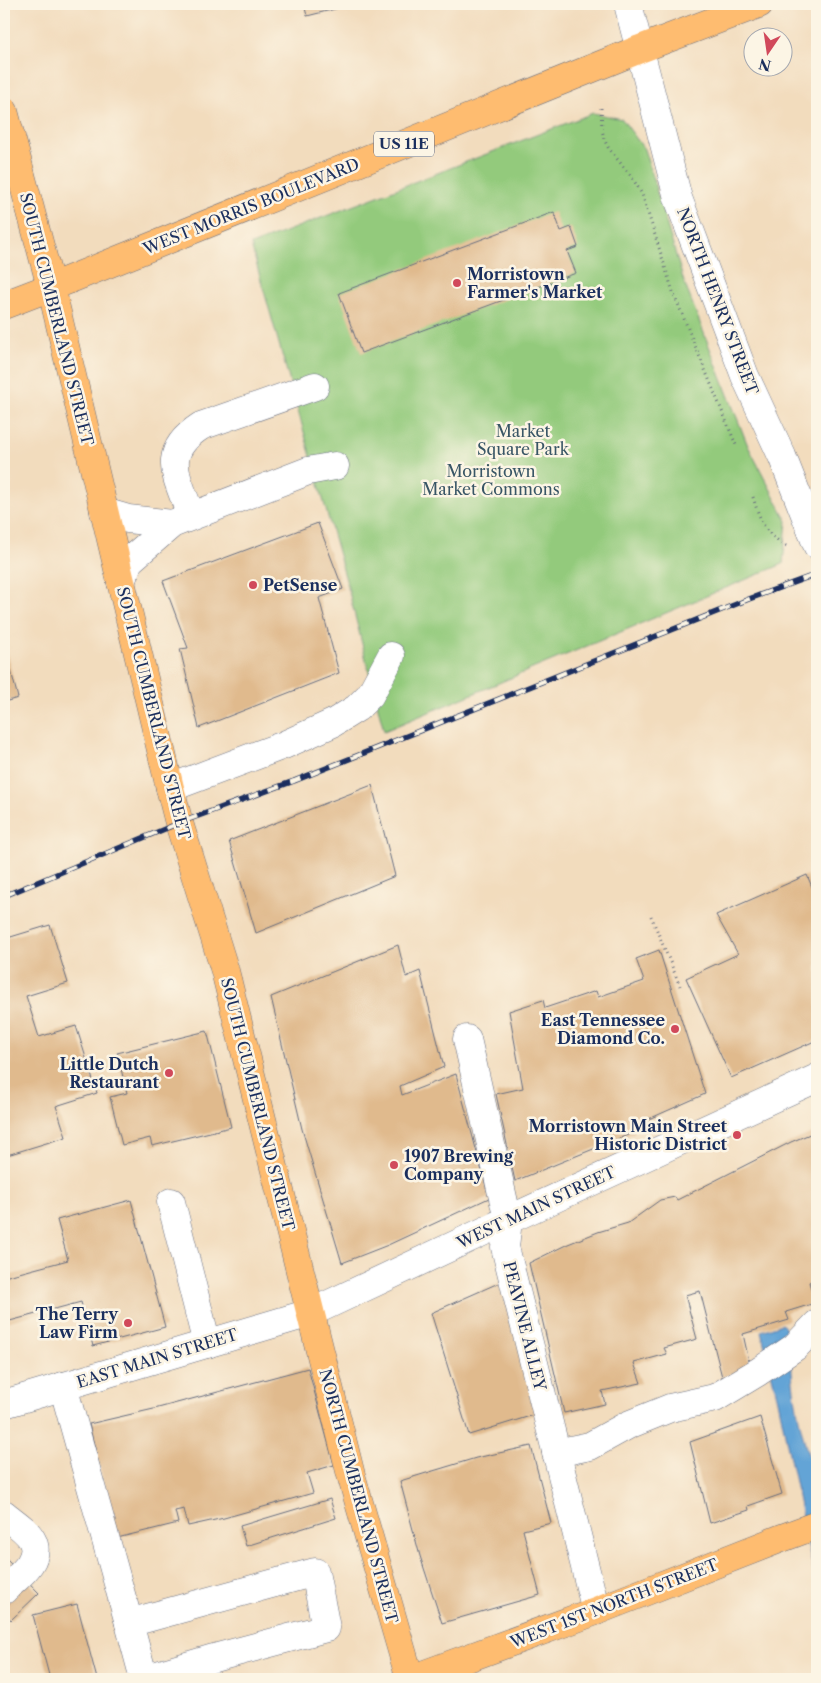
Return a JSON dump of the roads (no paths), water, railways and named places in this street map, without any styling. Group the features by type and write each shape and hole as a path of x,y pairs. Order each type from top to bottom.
{"main road":[{"name":"WEST MORRIS BOULEVARD","path":"51,287 640,49 758,4"},
{"name":"SOUTH CUMBERLAND STREET","path":"4,110 51,287 170,788 225,971 310,1313"},
{"name":"US 11E","path":"4,305 51,287"},
{"name":"NORTH CUMBERLAND STREET","path":"310,1313 352,1475 411,1679"},
{"name":"WEST 1ST NORTH STREET","path":"411,1679 596,1611 817,1525"}],"street":[{"name":"NORTH HENRY STREET","path":"628,4 678,198 746,376 782,456 806,547"},
{"path":"182,520 174,466 175,453 190,434 201,426 315,386"},
{"path":"121,582 129,561 182,520 308,471 335,466"},
{"path":"104,512 128,519 182,520"},
{"path":"170,788 284,746 333,723 357,708 370,695 391,656"},
{"name":"PEAVINE ALLEY","path":"467,1040 508,1220 505,1247 596,1611"},
{"name":"WEST MAIN STREET","path":"310,1313 817,1078"},
{"path":"171,1202 207,1344"},
{"name":"EAST MAIN STREET","path":"4,1404 310,1313"},
{"path":"556,1453 590,1446 628,1424 670,1408 715,1398 795,1347 817,1324"},
{"path":"63,1386 144,1679 216,1669 326,1628 315,1572 129,1623"},
{"path":"4,1514 32,1540 34,1548 33,1558 28,1566 4,1590"}],"water":[{"path":"782,1324 790,1341 797,1408 817,1485 817,1589 778,1400 761,1331"}],"railway":[{"path":"4,896 179,823 294,781 749,599 817,574"}],"place":[{"name":"Morristown Farmer's Market","path":"457,283"},
{"name":"PetSense","path":"253,585"},
{"name":"East Tennessee Diamond Co.","path":"675,1029"},
{"name":"Little Dutch Restaurant","path":"169,1073"},
{"name":"Morristown Main Street Historic District","path":"737,1135"},
{"name":"1907 Brewing Company","path":"394,1165"},
{"name":"The Terry Law Firm","path":"128,1323"}],"park label":[{"name":"Market Square Park","path":"523,440"},
{"name":"Morristown Market Commons","path":"491,480"}]}
